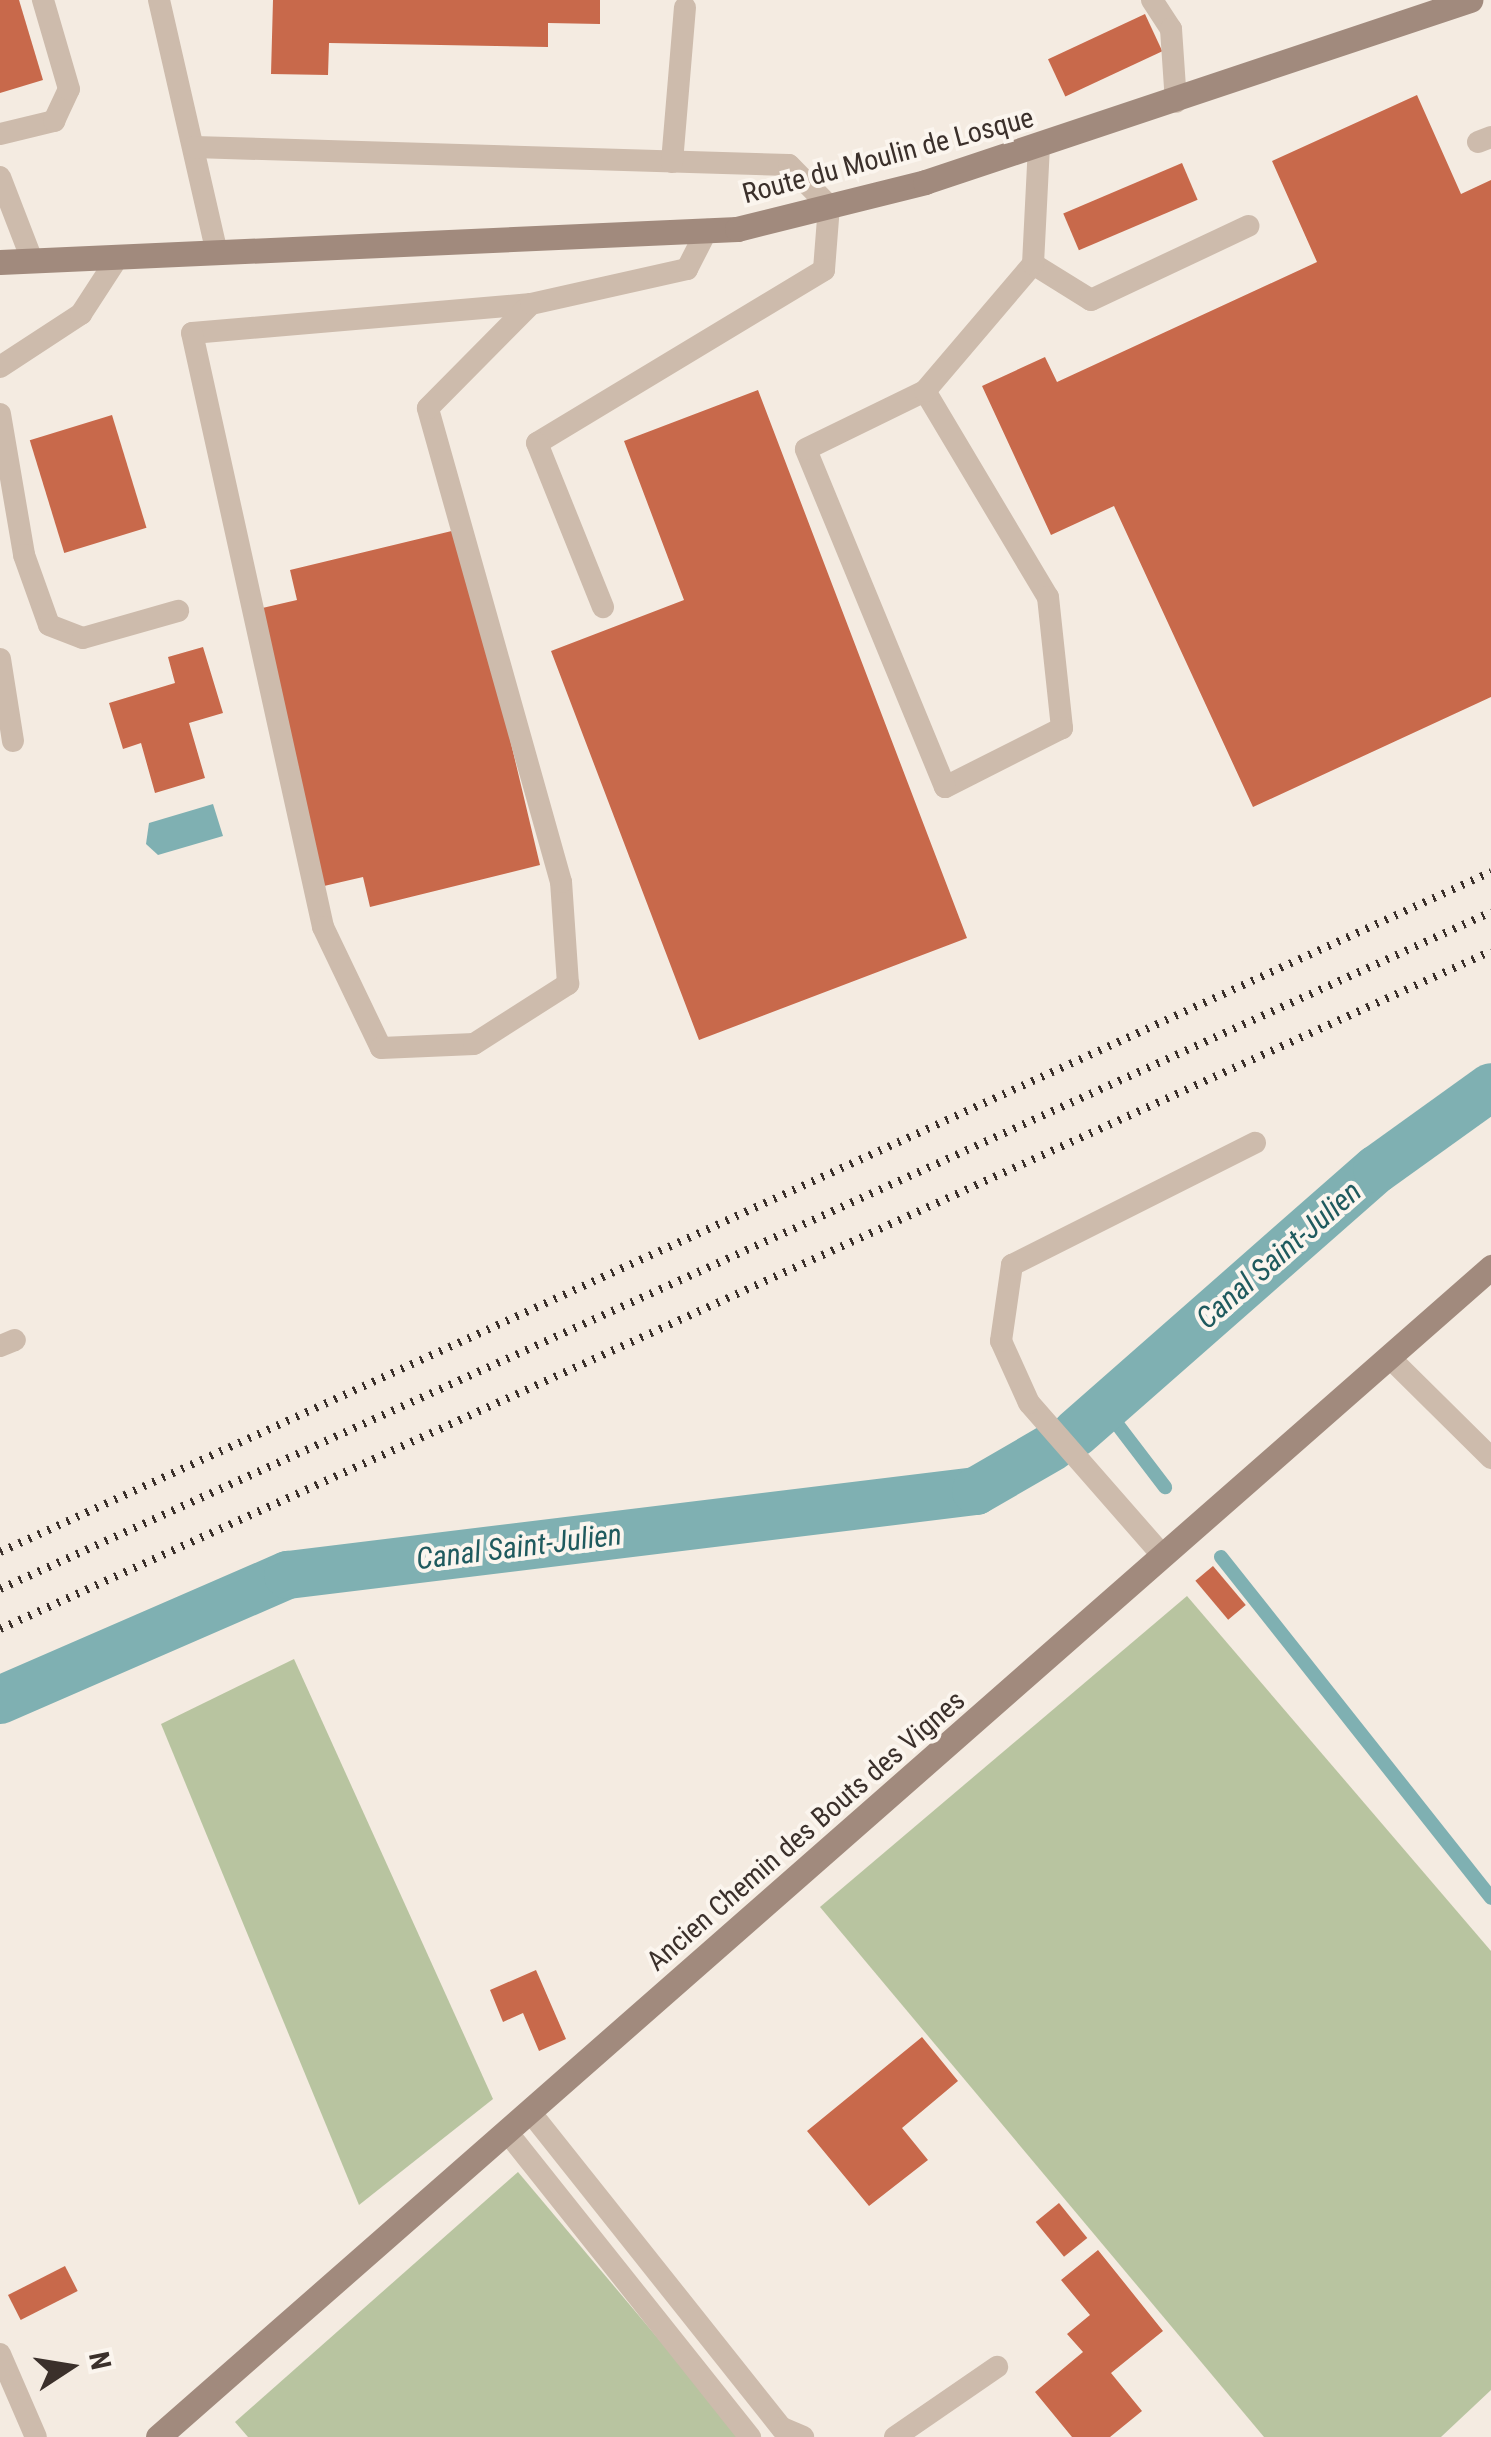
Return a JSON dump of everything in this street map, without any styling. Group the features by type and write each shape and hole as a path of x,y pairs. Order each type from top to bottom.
{"street":[{"name":"Route du Moulin de Losque","path":"0,262 708,230 829,206 1039,146 1470,0"},
{"name":"Ancien Chemin des Bouts des Vignes","path":"158,2437 1491,1266"}],"lane":[{"path":"0,134 54,121 70,90 43,0"},
{"path":"160,0 217,253"},
{"path":"1152,0 1171,28 1176,102"},
{"path":"672,162 685,8"},
{"path":"926,390 1048,597 1062,728 945,787 806,449 926,390 1033,264 1039,146"},
{"path":"194,147 789,165 829,206 824,270 537,443 603,607"},
{"path":"0,177 32,260"},
{"path":"1033,264 1091,300 1248,226"},
{"path":"530,304 428,408 561,882 568,984 474,1044 381,1048 323,928 192,333 530,304 687,268 708,230"},
{"path":"0,368 80,314 118,257"},
{"path":"0,414 24,554 49,625 83,638 178,611"},
{"path":"0,659 13,741"},
{"path":"1163,1556 1029,1403 1001,1341 1012,1265 1256,1142"},
{"path":"1389,1357 1491,1458"},
{"path":"530,2113 782,2428 802,2437"},
{"path":"508,2133 750,2437"},
{"path":"0,2354 36,2437"},
{"path":"895,2437 997,2366"}],"green space":[{"path":"1187,1596 1491,1951 1491,2390 1441,2437 1264,2437 820,1907"},
{"path":"294,1659 493,2099 359,2205 161,1724"},
{"path":"518,2172 741,2437 248,2437 235,2422"}],"water":[{"path":"213,804 223,836 158,855 146,844 149,823"}],"building":[{"path":"0,0 19,0 43,80 0,93"},
{"path":"273,0 600,0 600,24 548,23 548,47 329,43 328,75 271,74"},
{"path":"1145,14 1162,51 1065,96 1048,59"},
{"path":"1417,95 1461,194 1491,180 1491,697 1253,807 1114,506 1051,535 982,386 1045,357 1057,382 1317,262 1272,161"},
{"path":"1182,163 1198,200 1079,250 1063,213"},
{"path":"758,390 967,938 699,1040 551,651 684,600 624,441"},
{"path":"112,415 146,528 64,553 30,440"},
{"path":"460,529 540,865 370,907 363,877 324,886 258,609 297,600 290,570"},
{"path":"203,647 223,713 189,723 205,778 155,793 141,743 123,749 109,703 175,683 168,657"},
{"path":"1213,1566 1246,1605 1228,1620 1195,1581"},
{"path":"536,1970 566,2039 539,2051 523,2013 503,2022 490,1990"},
{"path":"922,2037 958,2081 902,2128 928,2160 869,2206 807,2131"},
{"path":"1059,2203 1087,2238 1064,2257 1036,2222"},
{"path":"1098,2250 1163,2331 1111,2373 1142,2411 1110,2437 1072,2437 1035,2392 1083,2352 1067,2334 1090,2315 1061,2280"},
{"path":"65,2266 78,2291 21,2320 8,2295"}],"waterway":[{"name":"Canal Saint-Julien","path":"1076,1433 1377,1169 1491,1087"},
{"path":"1104,1407 1165,1487"},
{"name":"Canal Saint-Julien","path":"0,1700 288,1575 976,1491 1052,1447"},
{"path":"1221,1557 1491,1898"}],"railway":[{"path":"0,1552 1491,872"},
{"path":"0,1589 1491,912"},
{"path":"0,1629 1491,951"}]}
